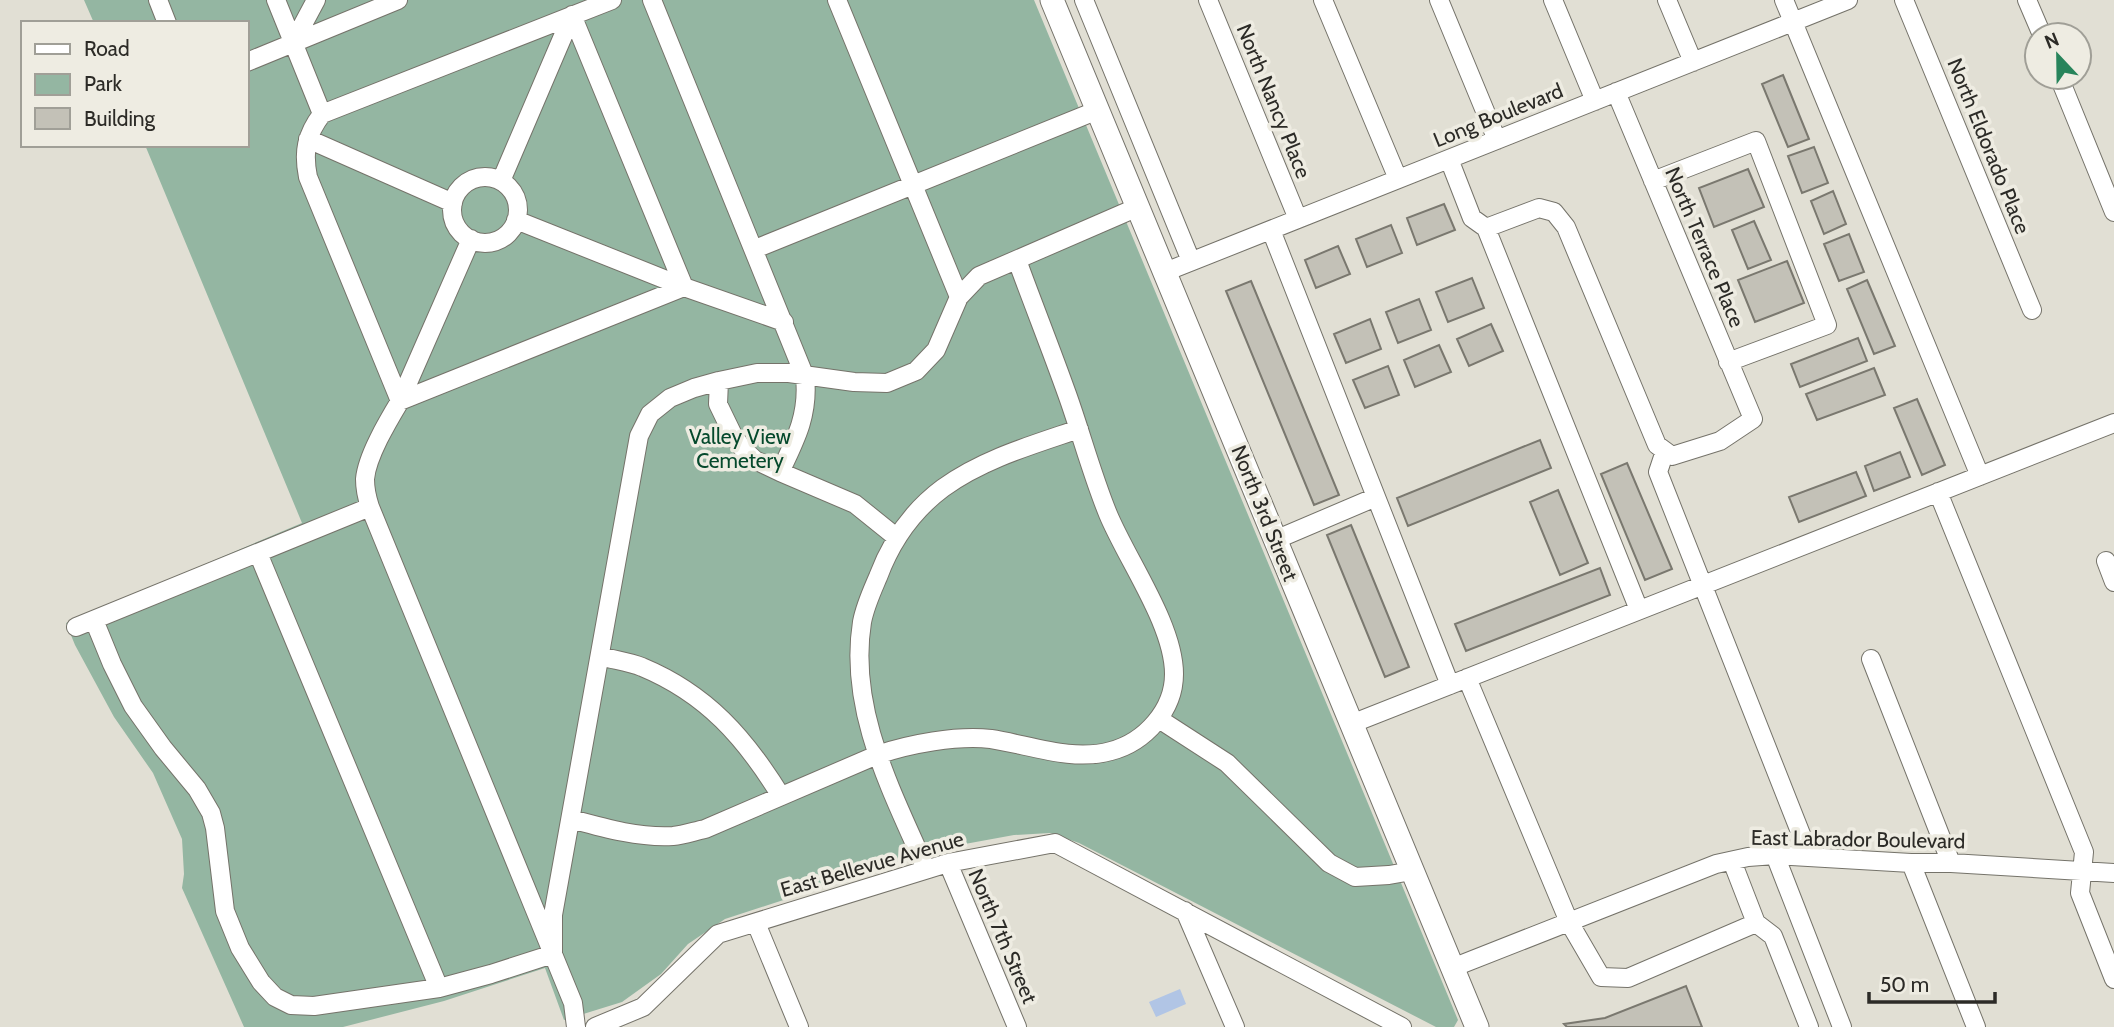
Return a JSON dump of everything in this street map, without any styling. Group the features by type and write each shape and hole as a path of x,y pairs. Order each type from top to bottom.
{"main road":[{"name":"North 3rd Street","path":"1052,0 1477,1027"}],"street":[{"path":"158,0 166,21"},
{"path":"275,0 322,114"},
{"path":"293,43 316,0"},
{"path":"248,62 398,0"},
{"path":"400,401 307,177 304,158 314,124 322,114 612,0"},
{"path":"652,0 805,377 807,397 803,419 780,472"},
{"path":"837,0 959,297"},
{"path":"1084,0 1191,261"},
{"name":"North Nancy Place","path":"1208,0 1298,219"},
{"path":"1323,0 1398,179"},
{"path":"1439,0 1497,139"},
{"path":"1553,0 1595,101"},
{"path":"1667,0 1693,62"},
{"path":"1784,0 1980,475"},
{"name":"Long Boulevard","path":"1165,272 1848,0"},
{"name":"North Eldorado Place","path":"1904,0 2032,310"},
{"path":"2027,0 2036,21"},
{"path":"501,181 572,15"},
{"path":"572,15 684,287"},
{"path":"2065,91 2114,212"},
{"name":"North Terrace Place","path":"1616,92 1753,419 1720,441 1672,456 1665,451"},
{"path":"755,250 1098,110"},
{"path":"308,139 453,202"},
{"path":"1653,181 1756,141 1828,325 1728,362"},
{"path":"1449,159 1472,218 1486,228 1639,610"},
{"path":"481,178 501,181 516,198 516,220 505,237 486,243 471,239 459,231 454,222 453,202 457,193 472,180 481,178"},
{"path":"553,954 553,915 639,436 650,414 670,398 694,388 757,373 789,373 854,383 887,383 916,371 936,350 959,297 979,276 1138,207"},
{"path":"1486,228 1539,208 1554,212 1566,227 1657,446 1665,451 1658,472 1810,858"},
{"path":"516,220 684,287 784,322"},
{"path":"1271,230 1450,685"},
{"path":"471,239 400,401 377,444 365,476 365,491 573,1003 576,1027"},
{"path":"571,819 650,836 676,836 705,829 903,746 987,739 1085,755 1112,751 1131,743 1159,719 1171,696 1174,675 1171,649 1108,514 1017,260"},
{"path":"400,401 684,287"},
{"path":"719,381 718,404 733,435 755,460 855,504 896,537"},
{"path":"1351,724 2114,423"},
{"path":"926,869 877,755 865,714 859,648 863,618 896,537 916,513 942,489 977,467 1079,429"},
{"path":"1938,492 2084,852 2080,893 2114,979"},
{"path":"1275,540 1376,497"},
{"path":"76,627 370,508"},
{"path":"258,553 439,988"},
{"path":"2106,561 2114,582"},
{"path":"94,620 133,706 211,813 225,911 240,948 261,982 275,997 291,1005 314,1006 439,988 553,954"},
{"path":"600,656 640,666 669,680 704,704 741,738 781,796"},
{"path":"1871,659 1951,863"},
{"path":"1467,678 1569,922 1601,977 1628,978 1756,923"},
{"path":"1159,719 1227,763 1329,863 1355,877 1412,871"},
{"name":"East Bellevue Avenue","path":"595,1027 643,1007 718,934 948,863 1055,843 1402,1027"},
{"path":"1775,855 1842,1027"},
{"name":"East Labrador Boulevard","path":"1452,968 1716,864 1748,857 1775,855 2114,873"},
{"path":"1732,860 1756,923 1773,936 1809,1027"},
{"name":"North 7th Street","path":"948,863 1017,1027"},
{"path":"1911,863 1976,1027"},
{"path":"1185,911 1235,1027"},
{"path":"756,923 799,1027"}],"green space":[{"name":"Valley View Cemetery","path":"84,0 1034,0 1458,1020 1454,1027 1436,1027 1079,843 1050,833 1014,835 943,848 725,919 688,944 661,974 622,1002 564,1020 545,968 444,1001 343,1027 244,1027 182,888 182,839 153,773 114,717 66,623 302,523 146,147 248,147 248,21 93,21"}],"water":[{"path":"1180,989 1186,1004 1156,1017 1149,1002"}],"building":[{"path":"1783,75 1809,139 1788,147 1762,84"},
{"path":"1814,147 1828,183 1802,193 1788,156"},
{"path":"1748,169 1764,207 1714,227 1699,188"},
{"path":"1833,191 1846,224 1824,234 1811,201"},
{"path":"1444,204 1455,230 1417,245 1407,218"},
{"path":"1754,221 1771,260 1748,269 1732,230"},
{"path":"1391,225 1402,253 1367,267 1356,239"},
{"path":"1849,234 1864,272 1839,281 1824,244"},
{"path":"1338,246 1350,274 1316,288 1305,260"},
{"path":"1787,261 1804,303 1755,322 1738,280"},
{"path":"1472,278 1484,308 1448,322 1436,292"},
{"path":"1867,280 1895,346 1874,354 1847,289"},
{"path":"1251,281 1339,495 1314,505 1226,291"},
{"path":"1419,299 1431,330 1398,343 1386,312"},
{"path":"1370,319 1381,349 1346,363 1334,334"},
{"path":"1491,324 1503,351 1469,366 1457,339"},
{"path":"1858,338 1867,361 1800,387 1791,364"},
{"path":"1439,345 1451,372 1415,387 1404,360"},
{"path":"1388,366 1399,395 1365,408 1353,380"},
{"path":"1874,368 1885,395 1817,420 1806,394"},
{"path":"1917,399 1945,465 1922,475 1894,408"},
{"path":"1540,440 1551,468 1408,526 1397,498"},
{"path":"1900,452 1910,477 1874,491 1865,466"},
{"path":"1627,463 1672,569 1645,580 1601,474"},
{"path":"1856,472 1866,496 1799,522 1789,497"},
{"path":"1558,490 1588,563 1560,575 1530,502"},
{"path":"1351,525 1409,667 1385,677 1327,535"},
{"path":"1600,568 1610,595 1466,651 1455,624"},
{"path":"1686,986 1702,1027 1567,1027 1564,1024 1605,1018"}]}
